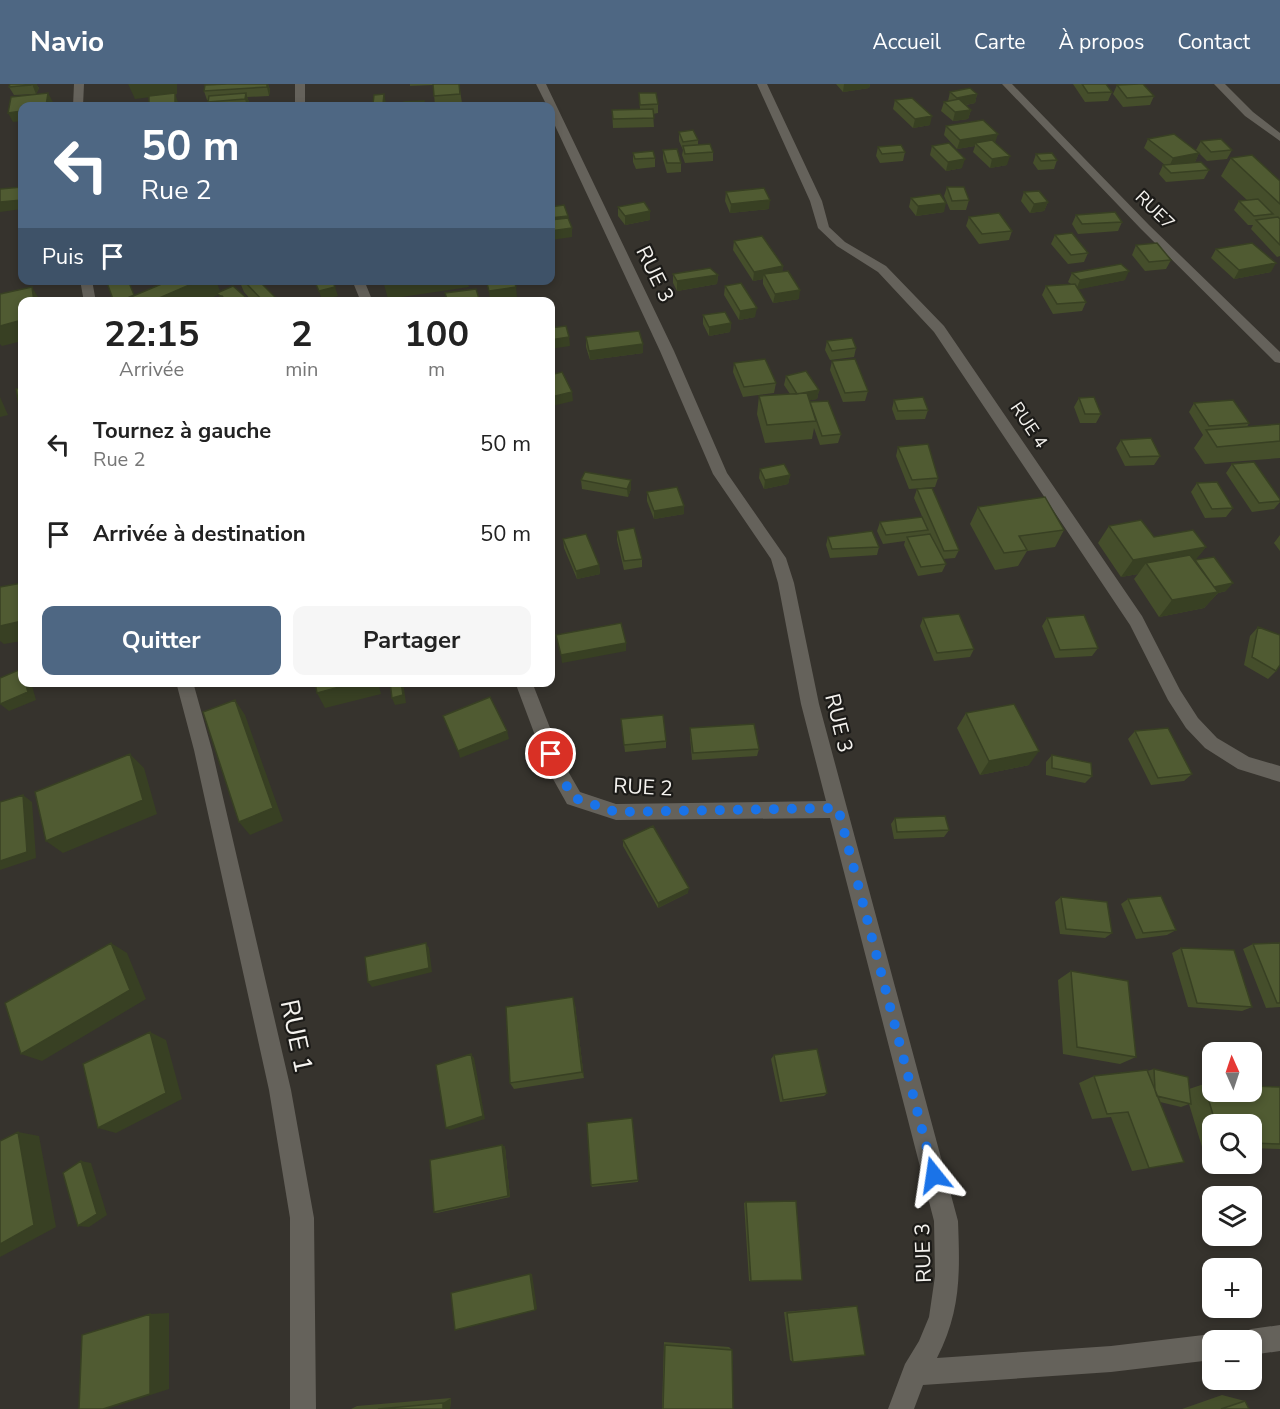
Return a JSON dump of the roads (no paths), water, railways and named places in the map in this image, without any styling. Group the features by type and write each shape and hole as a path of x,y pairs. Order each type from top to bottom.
{"street":[{"path":"78,102 79,84"},
{"path":"300,84 300,102"},
{"name":"RUE 3","path":"541,84 549,102"},
{"name":"RUE 4","path":"762,84 816,201 824,228 841,244 882,269 939,329 1136,621 1174,694 1192,723 1211,743 1244,762 1280,774"},
{"name":"RUE7","path":"1007,84 1145,227 1280,359"},
{"path":"1219,84 1249,114 1280,138"},
{"name":"RUE 3","path":"555,114 667,351 720,474 778,558 786,583 810,704 946,1221 948,1286 938,1330 905,1391 901,1409"},
{"name":"RUE 1","path":"185,687 203,750 280,1090 302,1218 303,1409"},
{"name":"RUE 2","path":"525,687 557,770 574,798 616,812 838,808"},
{"path":"1262,1340 1280,1338"},
{"path":"914,1373 1111,1359 1202,1348"}]}
